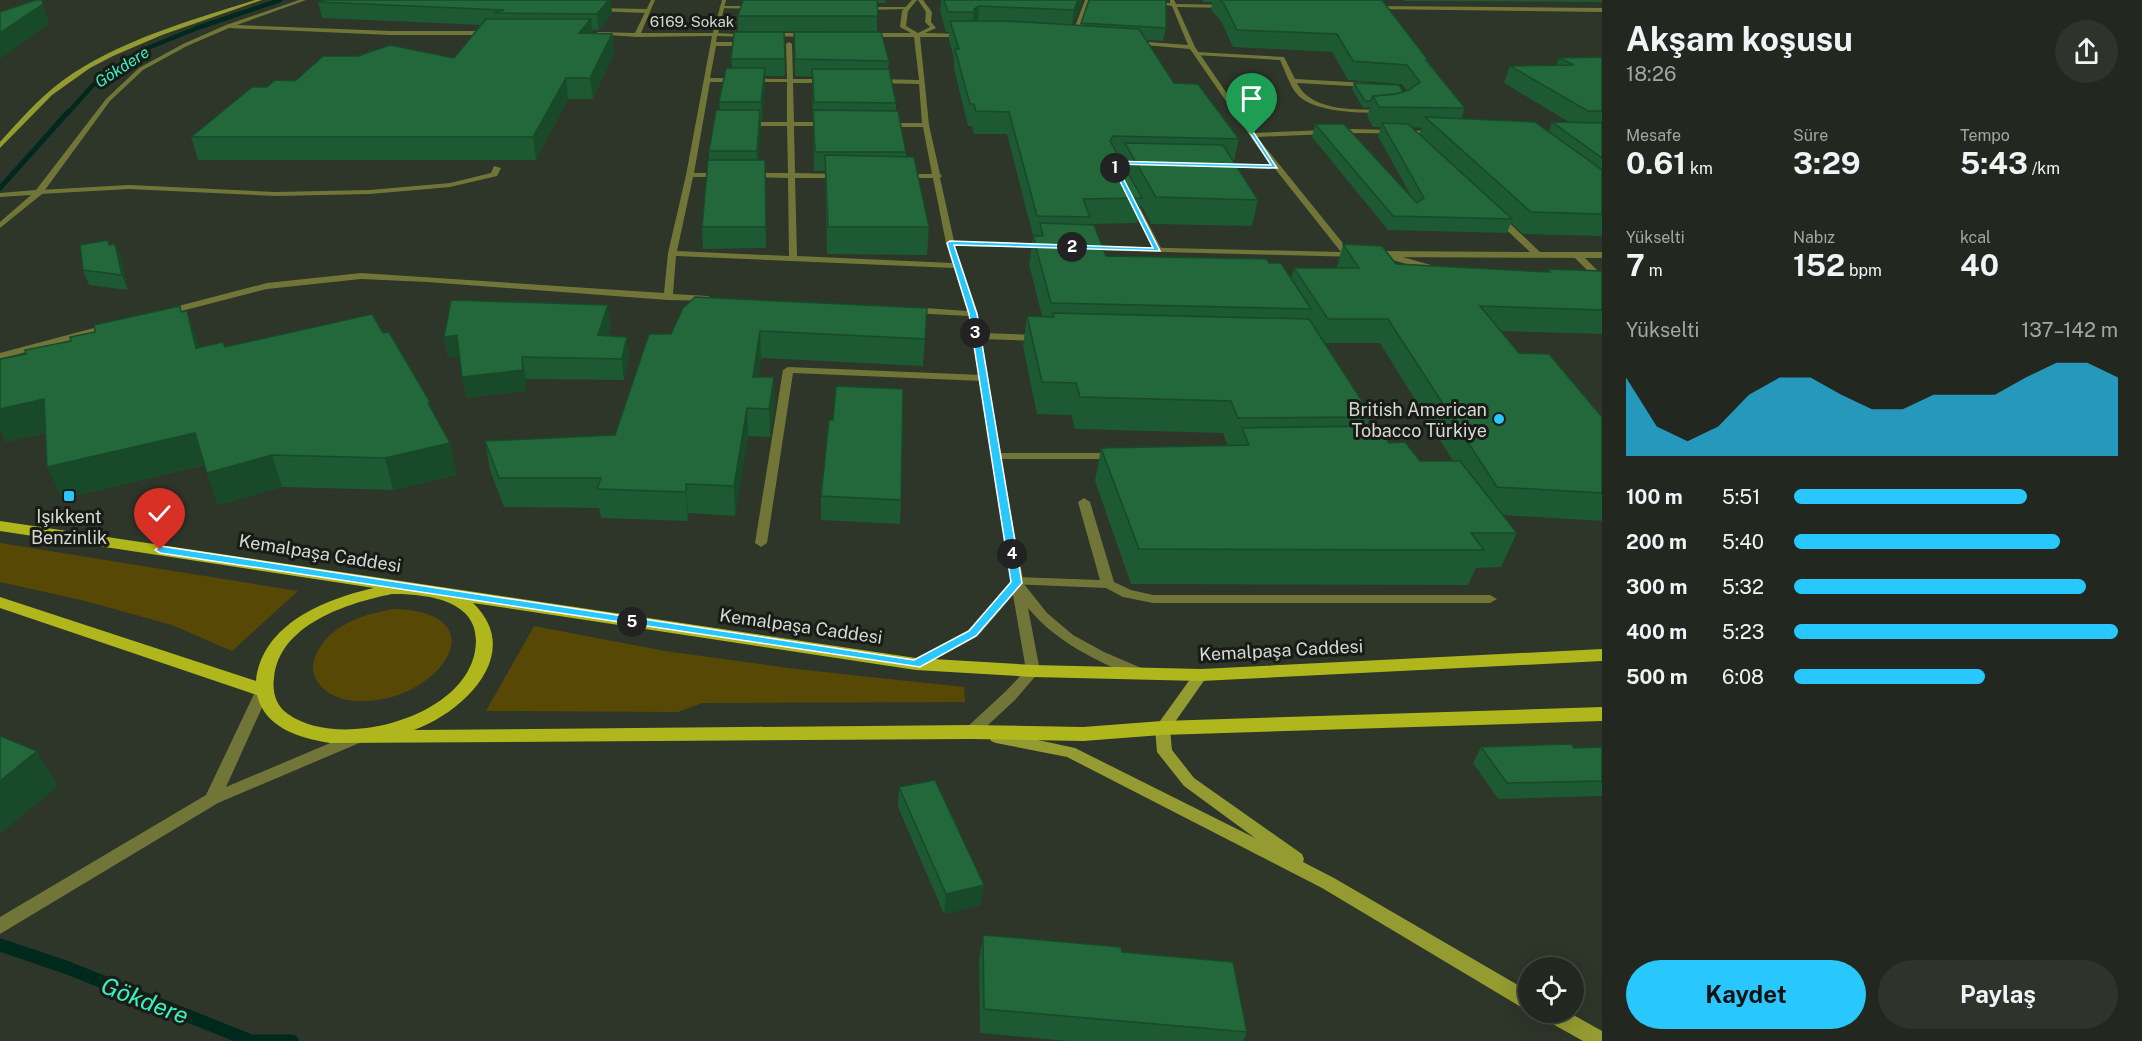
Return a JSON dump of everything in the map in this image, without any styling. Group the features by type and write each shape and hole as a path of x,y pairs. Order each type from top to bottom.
{"main road":[{"path":"0,146 63,83 101,58 143,40 260,0"},
{"name":"Kemalpaşa Caddesi","path":"0,526 916,664 1033,671 1201,675 1602,656"},
{"path":"360,737 398,729 432,714 461,693 479,670 486,646 483,626 471,608 450,596 423,590 392,589 360,595 329,606 302,622 280,643 266,666 263,690 272,711 294,727 323,736 360,737 971,732 1083,734 1162,728 1602,714"},
{"path":"0,602 263,690"},
{"path":"1201,675 1162,728 1165,752 1189,782 1328,883"},
{"path":"971,732 1070,752 1328,883 1518,995"},
{"path":"1569,1023 1601,1041"}],"street":[{"path":"0,226 39,192 108,100 141,69 185,45 228,26 304,0"},
{"path":"637,34 652,0"},
{"path":"915,0 907,9 903,27 917,35"},
{"path":"917,35 933,28 928,22 929,12 920,0"},
{"path":"1075,40 1063,36 1075,34 1086,0 1081,0"},
{"path":"1136,0 1233,6"},
{"path":"1415,0 1430,9"},
{"path":"1173,2 1192,47 1252,135 1348,255"},
{"path":"668,297 672,253 690,175 722,4 768,8"},
{"path":"1372,8 1602,10"},
{"path":"861,9 907,9"},
{"path":"589,10 647,11"},
{"path":"228,26 391,33 496,33"},
{"name":"6169. Sokak","path":"590,34 751,35"},
{"path":"762,35 810,35"},
{"path":"858,35 971,35"},
{"path":"917,35 926,125 950,243 973,314 1016,582 1028,634 1033,671 971,732"},
{"path":"1122,43 1192,47"},
{"name":"6169. Sokak","path":"714,44 757,44"},
{"path":"778,44 800,44"},
{"path":"789,44 793,258"},
{"path":"1197,54 1282,58 1300,94 1319,103 1360,111 1391,110"},
{"path":"707,80 838,81"},
{"path":"873,81 920,82"},
{"path":"1294,81 1377,85"},
{"path":"699,124 711,124"},
{"path":"734,124 836,124"},
{"path":"881,125 926,125"},
{"path":"1407,132 1416,140"},
{"path":"1252,135 1440,132"},
{"path":"1217,165 1275,166"},
{"path":"0,195 129,187 275,194 370,192 450,185 494,174 497,168"},
{"path":"690,175 735,175"},
{"path":"747,175 848,176"},
{"path":"893,176 938,176"},
{"path":"1128,192 1158,250"},
{"path":"1494,213 1537,254"},
{"path":"950,243 1054,247"},
{"path":"1077,247 1348,255 1602,255"},
{"path":"672,253 958,266"},
{"path":"1256,253 1262,263"},
{"path":"1381,254 1442,271"},
{"path":"1576,254 1602,280 1590,279"},
{"path":"161,314 267,286 361,276 715,299"},
{"path":"902,310 973,314"},
{"path":"0,356 115,326"},
{"path":"976,336 1046,338"},
{"path":"761,543 788,370 982,378"},
{"path":"995,456 1125,456"},
{"path":"1084,502 1108,584"},
{"path":"1016,582 1108,584 1128,594 1154,599 1490,599"},
{"path":"916,664 973,633 1016,582"},
{"path":"1016,582 1036,609 1059,632 1142,675"},
{"path":"212,800 263,690"},
{"path":"0,926 212,800 360,737"}],"shaded area":[{"path":"0,543 298,591 232,651 172,625 85,601 0,582"},
{"path":"394,609 427,614 445,625 452,640 447,657 434,674 414,688 389,698 361,701 336,697 321,686 314,674 313,665 319,648 327,638 336,630 358,618"},
{"path":"534,626 665,651 796,669 964,687 965,702 702,703 678,712 486,711"}],"building":[{"path":"42,0 43,4 0,33 0,12"},
{"path":"323,0 609,0 597,14 494,13 504,10 318,2"},
{"path":"743,0 877,0 878,16 738,16"},
{"path":"944,0 1078,0 1074,10 979,6 974,9 975,12 948,12"},
{"path":"1089,0 1166,0 1166,28 1081,23"},
{"path":"1220,0 1382,0 1465,108 1379,107 1373,96 1409,90 1420,82 1407,65 1353,61 1337,34 1237,30"},
{"path":"486,19 591,19 579,33 612,34 590,78 566,78 533,137 191,137 252,87 267,87 275,80 295,81 323,56 358,56 390,45 454,58"},
{"path":"950,21 1006,21 1139,29 1174,83 1198,84 1239,139 1113,136 1110,141 1142,198 1083,199 1090,217 1037,216 1009,112 976,111 974,104 970,104 955,49 959,49"},
{"path":"734,32 784,32 785,59 731,59"},
{"path":"794,32 881,32 889,61 795,59"},
{"path":"1602,57 1602,111 1588,111 1510,66 1574,65 1559,58"},
{"path":"726,68 765,68 761,102 719,102"},
{"path":"812,69 889,69 896,103 814,102"},
{"path":"1354,83 1399,85 1403,92 1373,96 1371,101 1365,101"},
{"path":"716,110 760,110 757,151 709,151"},
{"path":"813,110 898,111 906,152 815,152"},
{"path":"1425,117 1535,122 1602,170 1602,214 1531,212"},
{"path":"1552,122 1602,123 1602,158"},
{"path":"1382,123 1408,124 1512,219 1393,216 1315,124 1344,124 1417,203 1424,198"},
{"path":"1125,143 1223,145 1258,200 1156,197"},
{"path":"825,155 914,157 929,227 828,227"},
{"path":"708,160 765,160 766,227 702,227"},
{"path":"1040,223 1094,225 1106,256 1267,259 1269,263 1281,263 1311,309 1051,303 1033,236 1043,236"},
{"path":"108,240 109,245 115,244 122,275 83,270 80,245"},
{"path":"1343,244 1382,246 1396,264 1550,272 1547,269 1602,271 1602,310 1480,306 1519,353 1549,354 1602,417 1602,493 1497,487 1388,319 1328,319 1294,268 1359,268"},
{"path":"695,297 927,308 925,339 760,331 753,377 774,377 769,409 747,408 734,486 686,484 686,492 597,489 601,478 499,478 485,441 615,435 649,334 671,334 683,308"},
{"path":"451,300 608,305 598,335 627,337 622,359 522,357 523,370 462,377 457,335 444,337"},
{"path":"180,306 181,312 187,311 196,348 223,342 225,347 372,314 383,333 389,332 430,402 428,403 450,443 385,458 272,455 207,473 195,433 47,467 44,399 0,409 0,359 26,354 25,350 71,341 70,337 95,332 94,325"},
{"path":"1053,313 1309,319 1371,415 1369,417 1238,418 1231,401 1080,397 1076,383 1042,382 1027,316 1054,317"},
{"path":"836,386 903,389 901,500 821,496 829,420 833,420"},
{"path":"1378,426 1389,443 1405,442 1420,461 1460,461 1517,533 1471,533 1484,550 1139,549 1101,448 1249,445 1242,428"},
{"path":"0,736 37,751 0,781"},
{"path":"1571,744 1574,748 1602,747 1602,781 1507,783 1481,747"},
{"path":"935,780 984,885 946,894 899,787"},
{"path":"983,935 1121,947 1122,952 1233,962 1247,1032 984,1009"}],"waterway":[{"name":"Gökdere","path":"67,114 93,85 143,50 197,28 280,0"},
{"name":"Gökdere","path":"0,188 68,112"},
{"name":"Gökdere","path":"0,945 68,968 251,1041 292,1041"}],"place":[{"name":"British American Tobacco Türkiye","path":"1499,419"},
{"name":"Işıkkent Benzinlik","path":"69,496"}],"route":[{"path":"160,550 916,664 973,633 1016,583 973,314 950,243 1158,250 1112,163 1275,166 1252,135"}]}
